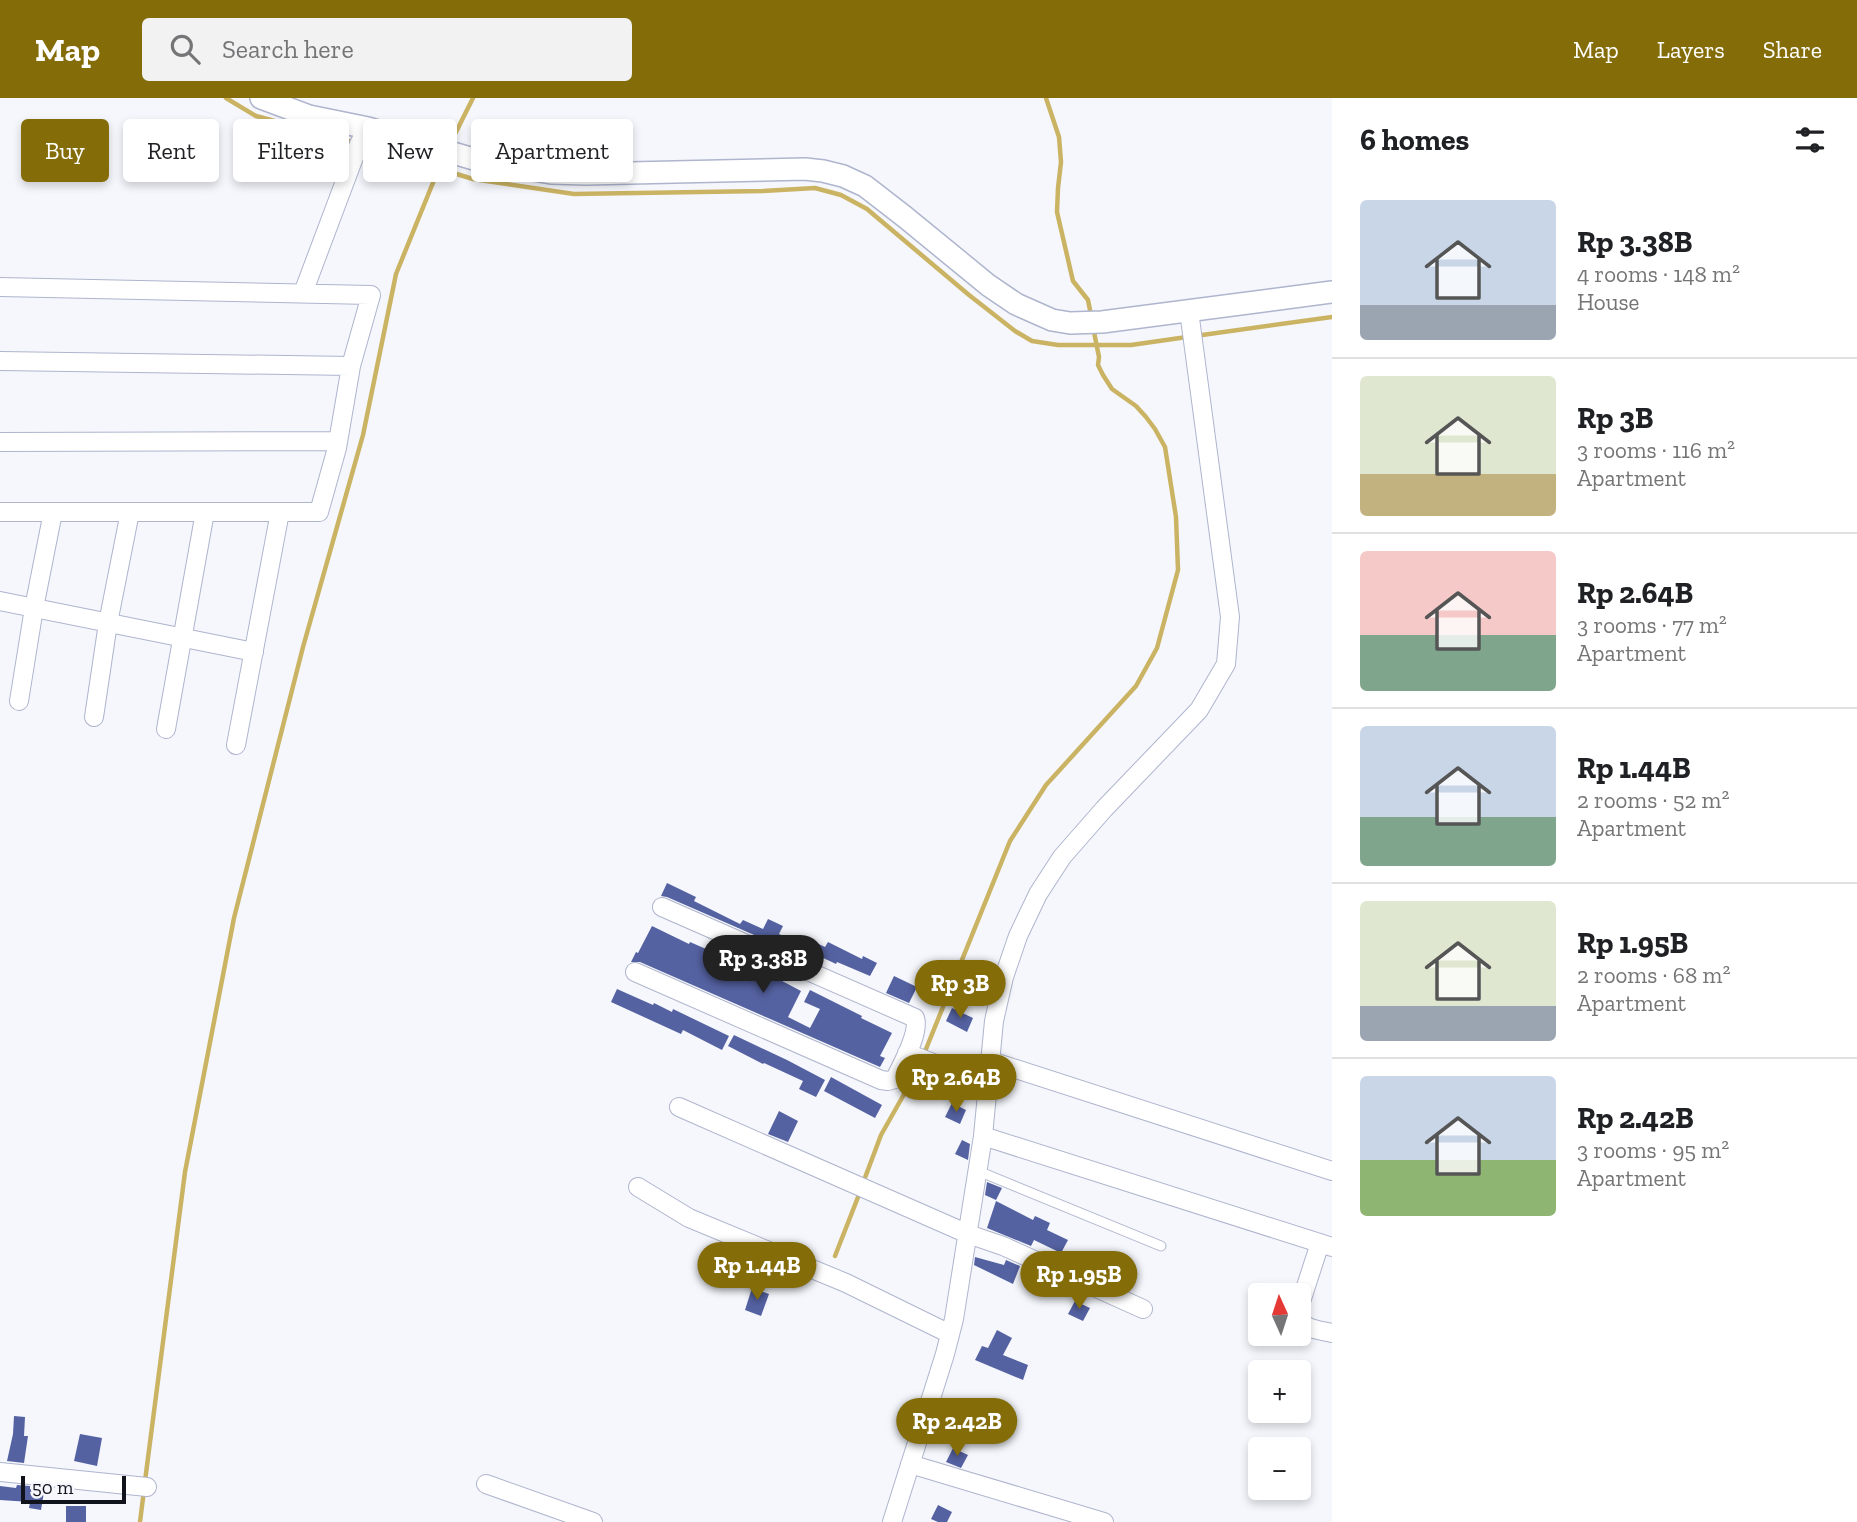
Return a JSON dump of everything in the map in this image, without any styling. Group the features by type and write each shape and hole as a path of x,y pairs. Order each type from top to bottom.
{"street":[{"path":"261,98 309,116 363,127"},
{"path":"303,293 363,137"},
{"path":"457,154 551,173 806,169 843,176 864,187 905,217 988,285 1016,304 1052,320 1093,322 1190,317 1332,292"},
{"path":"0,287 371,295 351,366 338,441 319,512 0,512"},
{"path":"898,1521 910,1465 950,1334 978,1171 995,1021 1004,977 1018,936 1038,894 1062,857 1199,710 1226,664 1230,617 1190,317"},
{"path":"0,361 351,366"},
{"path":"0,442 338,441"},
{"path":"19,701 53,512"},
{"path":"94,717 108,623 130,512"},
{"path":"166,729 205,512"},
{"path":"236,745 280,512"},
{"path":"0,601 254,652"},
{"path":"635,972 881,1080 895,1079 907,1053 916,1029 915,1018 662,907"},
{"path":"907,1053 988,1084"},
{"path":"990,1061 1332,1171"},
{"path":"678,1107 1143,1309"},
{"path":"983,1136 1326,1245 1310,1283"},
{"path":"638,1187 689,1217 846,1283 950,1334"},
{"path":"1311,1329 1332,1333"},
{"path":"910,1465 1104,1522"},
{"path":"0,1472 147,1487"},
{"path":"486,1484 593,1522"}],"lane":[{"path":"978,1171 1161,1246"}],"building":[{"path":"667,883 696,897 694,901 740,924 743,920 763,929 768,919 783,926 779,934 796,942 791,951 661,896"},
{"path":"652,926 689,944 690,942 766,975 767,973 801,991 788,1017 810,1028 820,1009 804,1002 810,990 892,1033 880,1056 885,1058 880,1067 640,962 631,962"},
{"path":"808,939 825,947 828,942 862,959 863,956 877,963 870,976 817,955 815,959 801,952"},
{"path":"894,976 917,987 909,1003 886,993"},
{"path":"617,989 672,1012 673,1009 729,1036 722,1050 683,1030 681,1034 611,1002"},
{"path":"952,1008 973,1018 967,1032 946,1021"},
{"path":"734,1035 825,1080 816,1097 799,1089 803,1081 728,1046"},
{"path":"831,1077 882,1105 875,1118 824,1091"},
{"path":"952,1103 966,1110 960,1124 945,1117"},
{"path":"779,1111 798,1121 788,1142 768,1134"},
{"path":"962,1140 970,1144 968,1160 955,1154"},
{"path":"987,1182 1002,1188 996,1200 985,1195"},
{"path":"996,1201 1033,1220 1035,1216 1050,1223 1047,1230 1068,1240 1061,1253 1034,1240 1031,1246 987,1228"},
{"path":"975,1257 1004,1265 1006,1260 1020,1266 1013,1284 974,1265"},
{"path":"752,1288 769,1294 761,1316 745,1310"},
{"path":"1075,1301 1090,1308 1083,1321 1068,1314"},
{"path":"997,1330 1012,1338 1003,1355 1028,1365 1023,1380 975,1360 982,1346 988,1348"},
{"path":"14,1416 25,1417 24,1436 28,1436 24,1463 7,1461"},
{"path":"80,1434 102,1438 97,1466 74,1461"},
{"path":"953,1448 968,1455 961,1468 946,1462"},
{"path":"17,1485 30,1486 30,1489 44,1492 41,1510 29,1508 30,1502 0,1500 0,1486 16,1488"},
{"path":"938,1505 952,1512 947,1522 931,1519"},
{"path":"66,1506 86,1506 86,1522 66,1522"}],"waterway":[{"path":"226,98 256,116 356,143"},
{"path":"457,130 473,98"},
{"path":"1046,98 1059,137 1061,162 1057,212 1073,281 1088,300 1091,315"},
{"path":"457,174 473,179 574,194 815,188 841,195 867,209 969,295 1032,341 1058,345 1131,345 1187,337"},
{"path":"145,1481 185,1172 234,918 303,647 363,435 396,274 433,182"},
{"path":"1195,336 1332,317"},
{"path":"924,1054 1010,841 1046,785 1136,686 1157,648 1178,570 1176,517 1165,447 1146,417 1136,406 1112,389 1103,375 1098,365 1093,327"},
{"path":"863,1183 881,1135 921,1062"},
{"path":"835,1256 860,1192"},
{"path":"140,1522 144,1490"}]}
